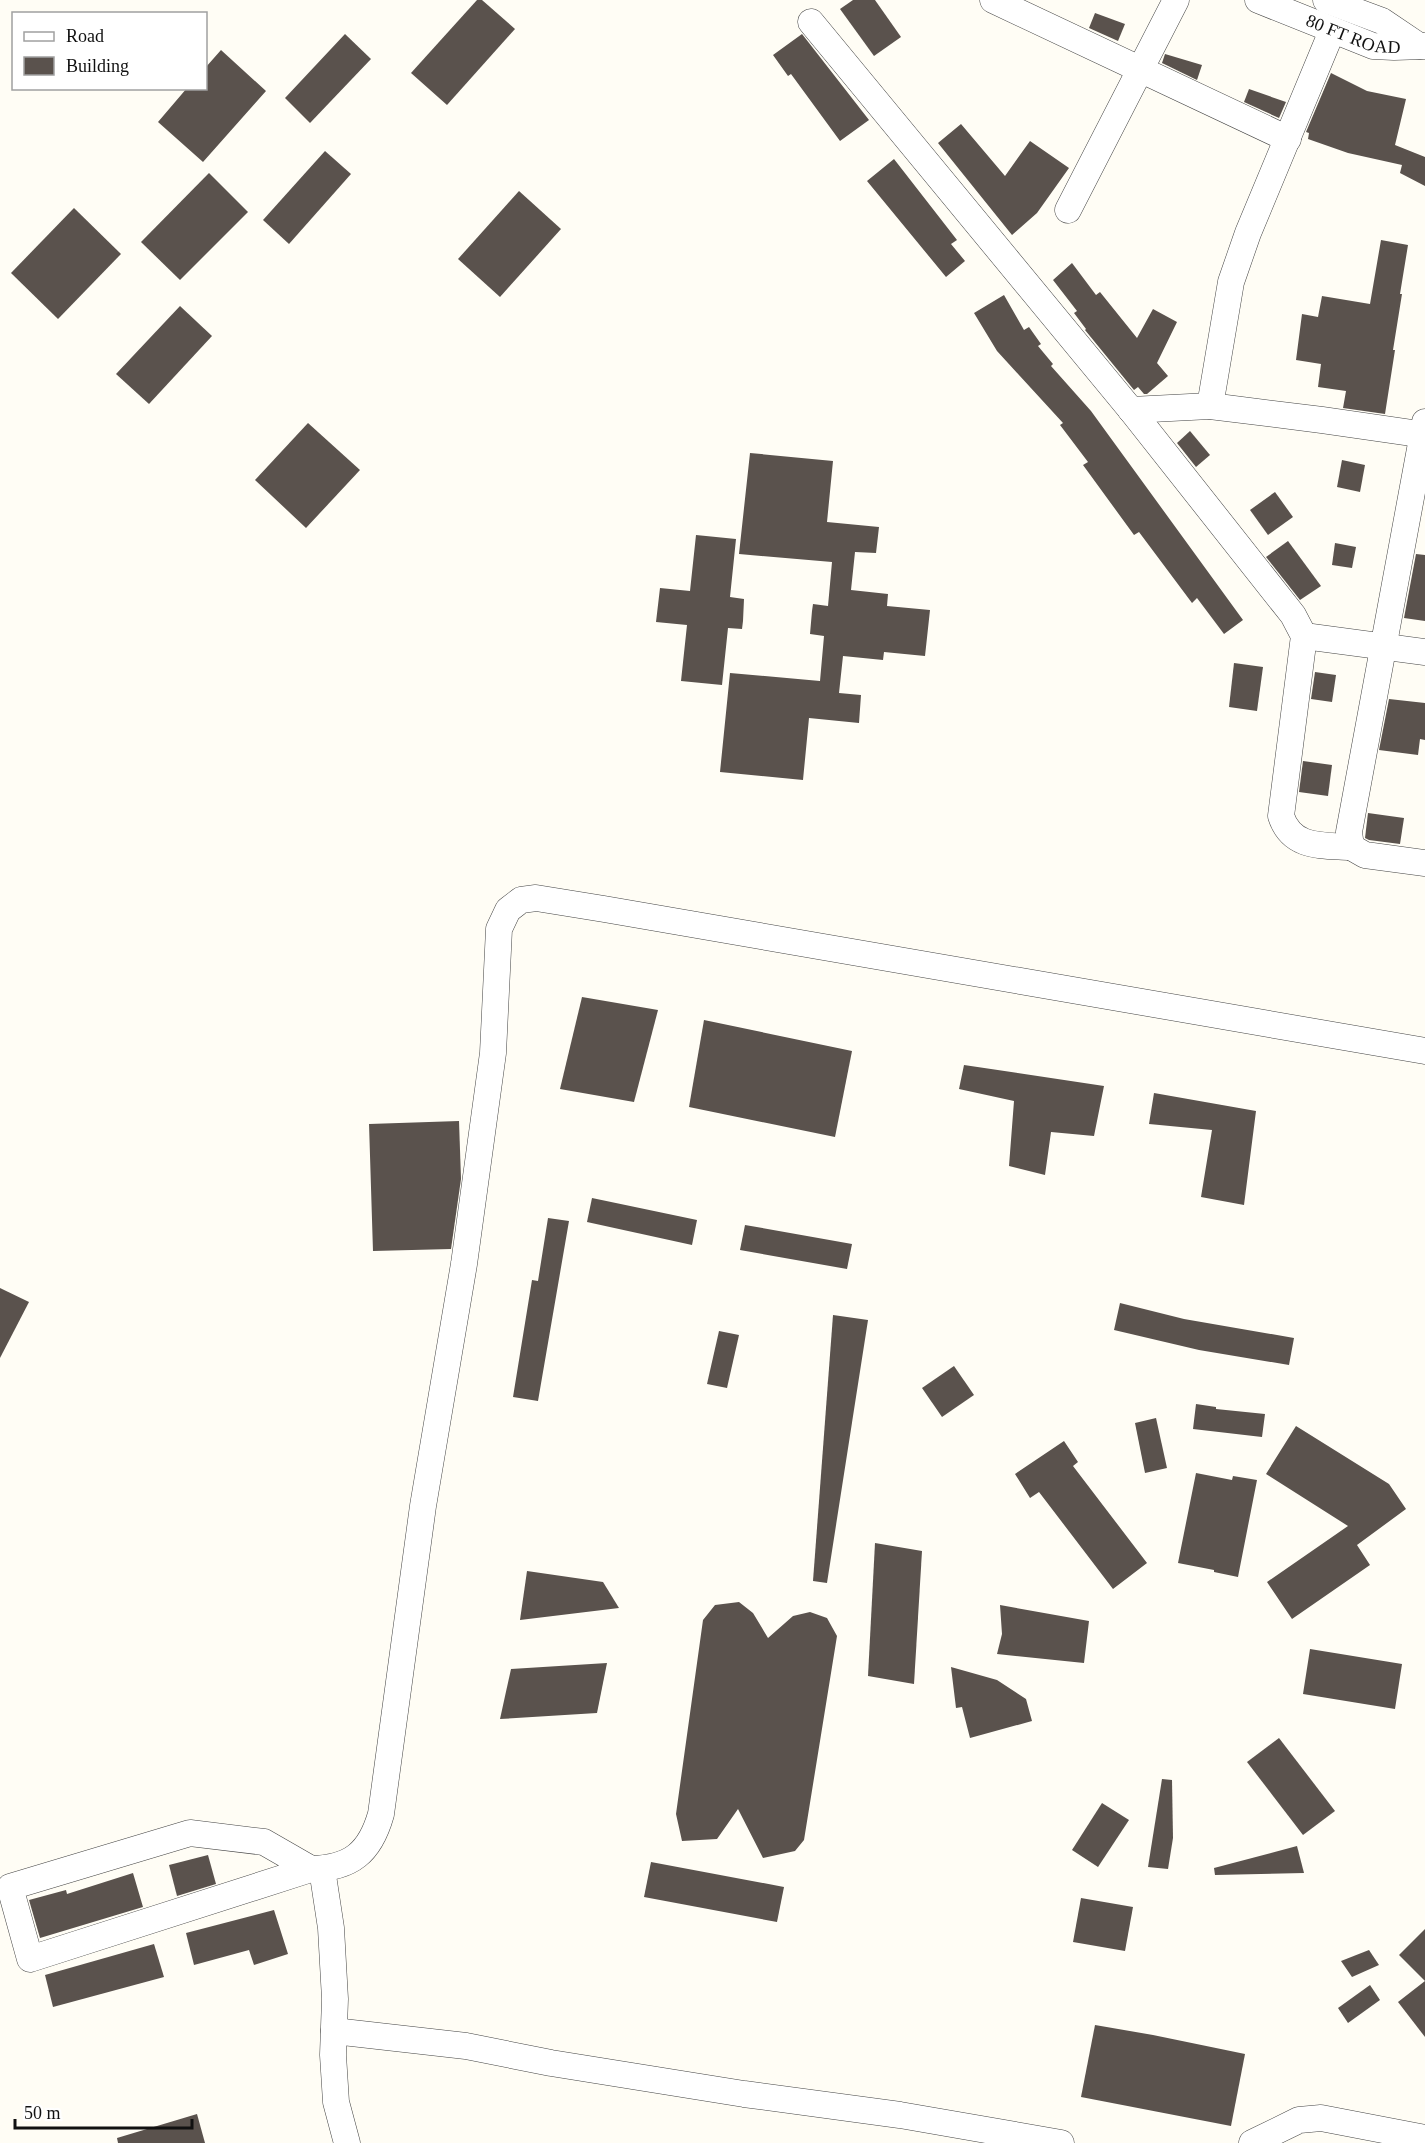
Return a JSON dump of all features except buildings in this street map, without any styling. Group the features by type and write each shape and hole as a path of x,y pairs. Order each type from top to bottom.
{"street":[{"path":"993,0 1288,139"},
{"path":"1068,210 1176,0"},
{"name":"80 FT ROAD","path":"1258,0 1372,46 1422,46"},
{"name":"80 FT ROAD","path":"1326,0 1382,21 1422,46"},
{"path":"811,22 1131,410 1293,615 1304,636 1281,816 1285,829 1294,838 1311,844 1351,848 1365,855 1425,863"},
{"path":"1210,406 1231,282 1248,233 1332,31"},
{"path":"1131,410 1210,406 1424,430 1349,832 1351,848"},
{"path":"1304,636 1425,652"},
{"path":"347,2143 336,2102 333,2055 335,2000 330,1928 316,1869 264,1842 190,1833 10,1887 30,1959 316,1869 351,1861 363,1851 375,1834 381,1814 423,1506 464,1264 493,1053 500,929 508,910 521,900 536,897 1425,1051"},
{"path":"334,2031 466,2046 551,2063 744,2094 900,2115 1061,2143"},
{"path":"1252,2143 1299,2120 1321,2118 1425,2138"}]}
